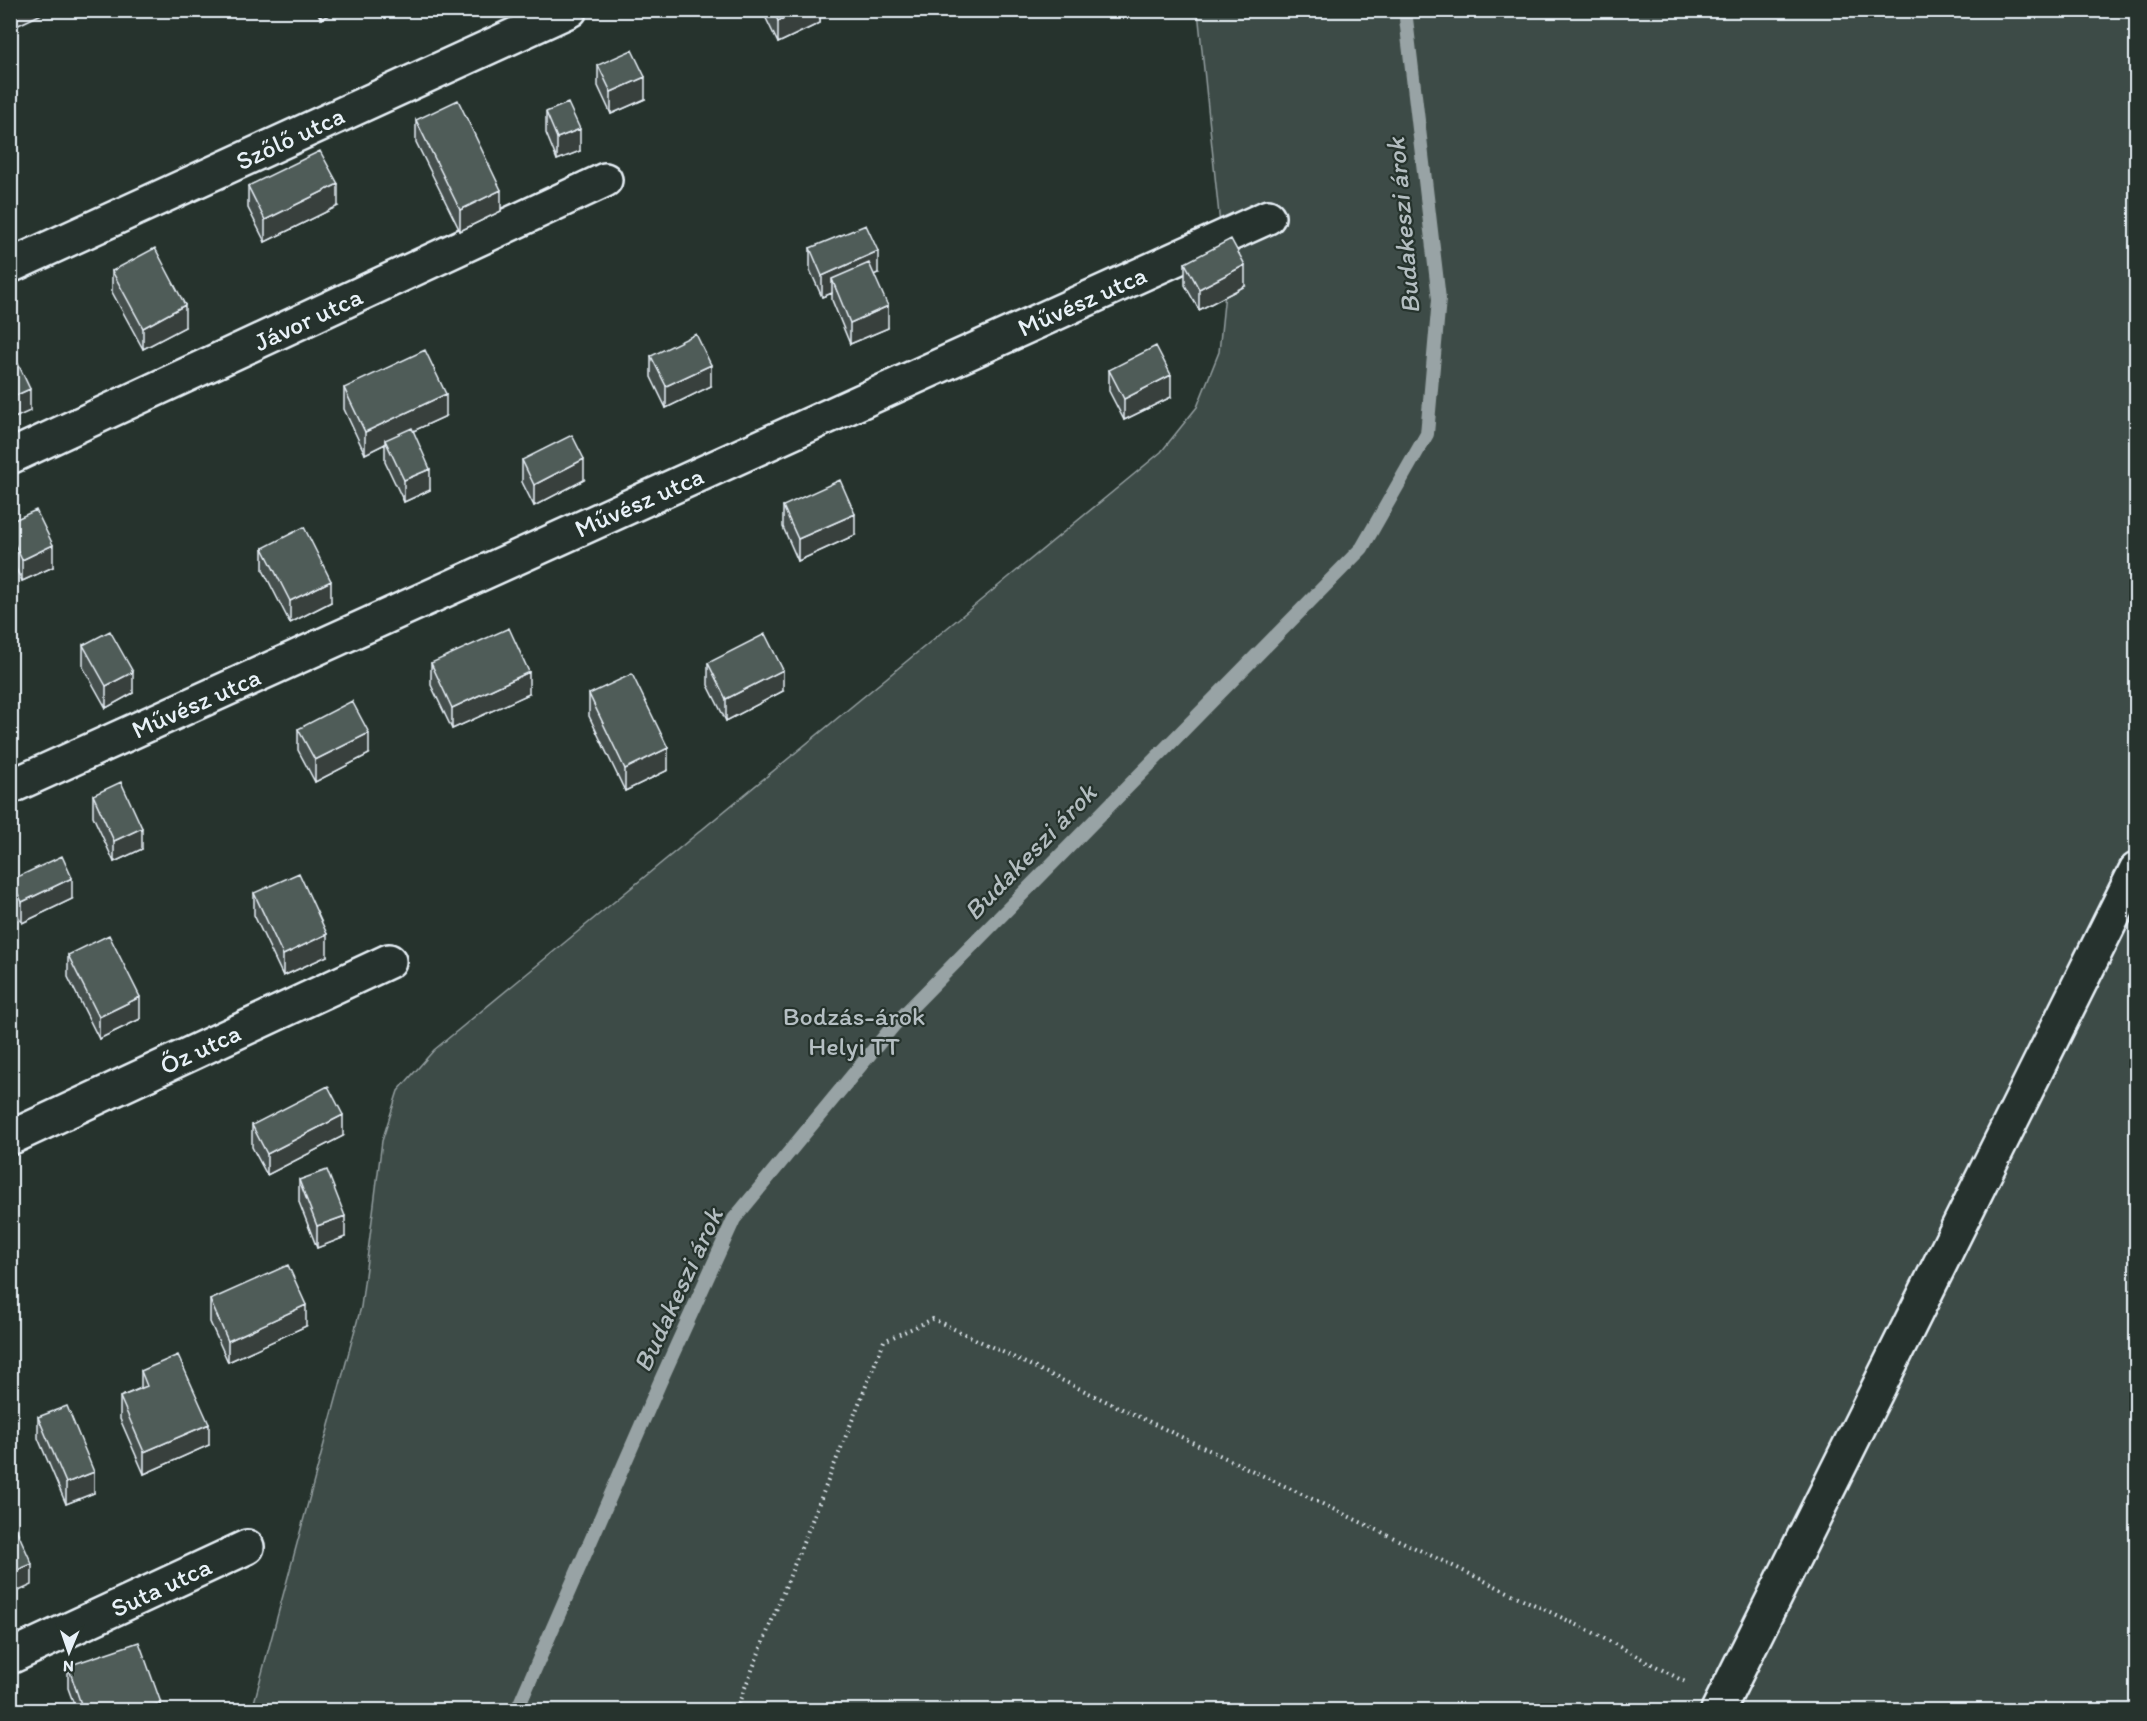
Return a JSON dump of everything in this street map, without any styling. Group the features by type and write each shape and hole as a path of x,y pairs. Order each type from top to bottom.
{"street":[{"name":"Szőlő utca","path":"10,266 570,10"},
{"name":"Jávor utca","path":"10,457 605,180"},
{"name":"Művész utca","path":"10,788 1268,217"},
{"path":"1720,1706 2136,870"},
{"name":"Őz utca","path":"10,1138 389,961"},
{"name":"Suta utca","path":"10,1657 247,1547"}],"path":[{"path":"736,1710 884,1341 933,1319 1592,1632 1720,1706"}],"green space":[{"name":"Bodzás-árok Helyi TT","path":"1198,11 2136,11 2136,1710 252,1710 361,1307 382,1141 398,1091 434,1050 1161,452 1197,407 1219,352 1226,283"}],"building":[{"path":"773,10 800,10 778,21"},
{"path":"632,50 645,77 611,92 598,65"},
{"path":"458,100 501,190 460,210 416,120"},
{"path":"568,103 580,129 557,138 546,112"},
{"path":"320,151 338,184 265,220 248,186"},
{"path":"866,225 878,251 822,276 810,248"},
{"path":"1231,239 1245,265 1199,289 1185,263"},
{"path":"155,248 185,305 143,328 112,271"},
{"path":"869,263 888,306 850,323 832,279"},
{"path":"696,334 711,365 666,386 651,356"},
{"path":"1156,346 1171,375 1124,399 1109,370"},
{"path":"425,350 446,394 365,432 344,388"},
{"path":"13,353 30,389 10,398 10,354"},
{"path":"412,428 430,469 404,480 385,440"},
{"path":"572,435 584,459 534,485 522,460"},
{"path":"840,480 855,514 798,539 783,506"},
{"path":"36,510 53,545 22,560 10,534 10,522"},
{"path":"304,527 331,581 290,601 263,548"},
{"path":"509,628 529,672 452,708 431,663"},
{"path":"110,631 133,672 106,686 83,645"},
{"path":"765,634 783,670 726,699 708,663"},
{"path":"632,674 668,748 625,769 589,694"},
{"path":"352,701 369,733 315,760 298,729"},
{"path":"121,782 142,828 114,841 93,795"},
{"path":"62,856 72,878 22,902 11,880"},
{"path":"299,873 327,934 283,955 254,893"},
{"path":"109,935 140,997 99,1017 68,955"},
{"path":"328,1086 343,1115 267,1154 252,1125"},
{"path":"327,1170 345,1216 317,1226 299,1180"},
{"path":"288,1265 306,1305 228,1341 210,1300"},
{"path":"178,1355 209,1424 144,1452 120,1397 147,1386 141,1371"},
{"path":"67,1406 94,1472 66,1483 38,1417"},
{"path":"14,1524 32,1564 10,1573 10,1526"},
{"path":"139,1642 161,1703 138,1710 83,1710 68,1666"}],"waterway":[{"name":"Budakeszi árok","path":"517,1710 734,1219 894,1025 1362,548 1427,434 1439,299 1405,10"}]}
